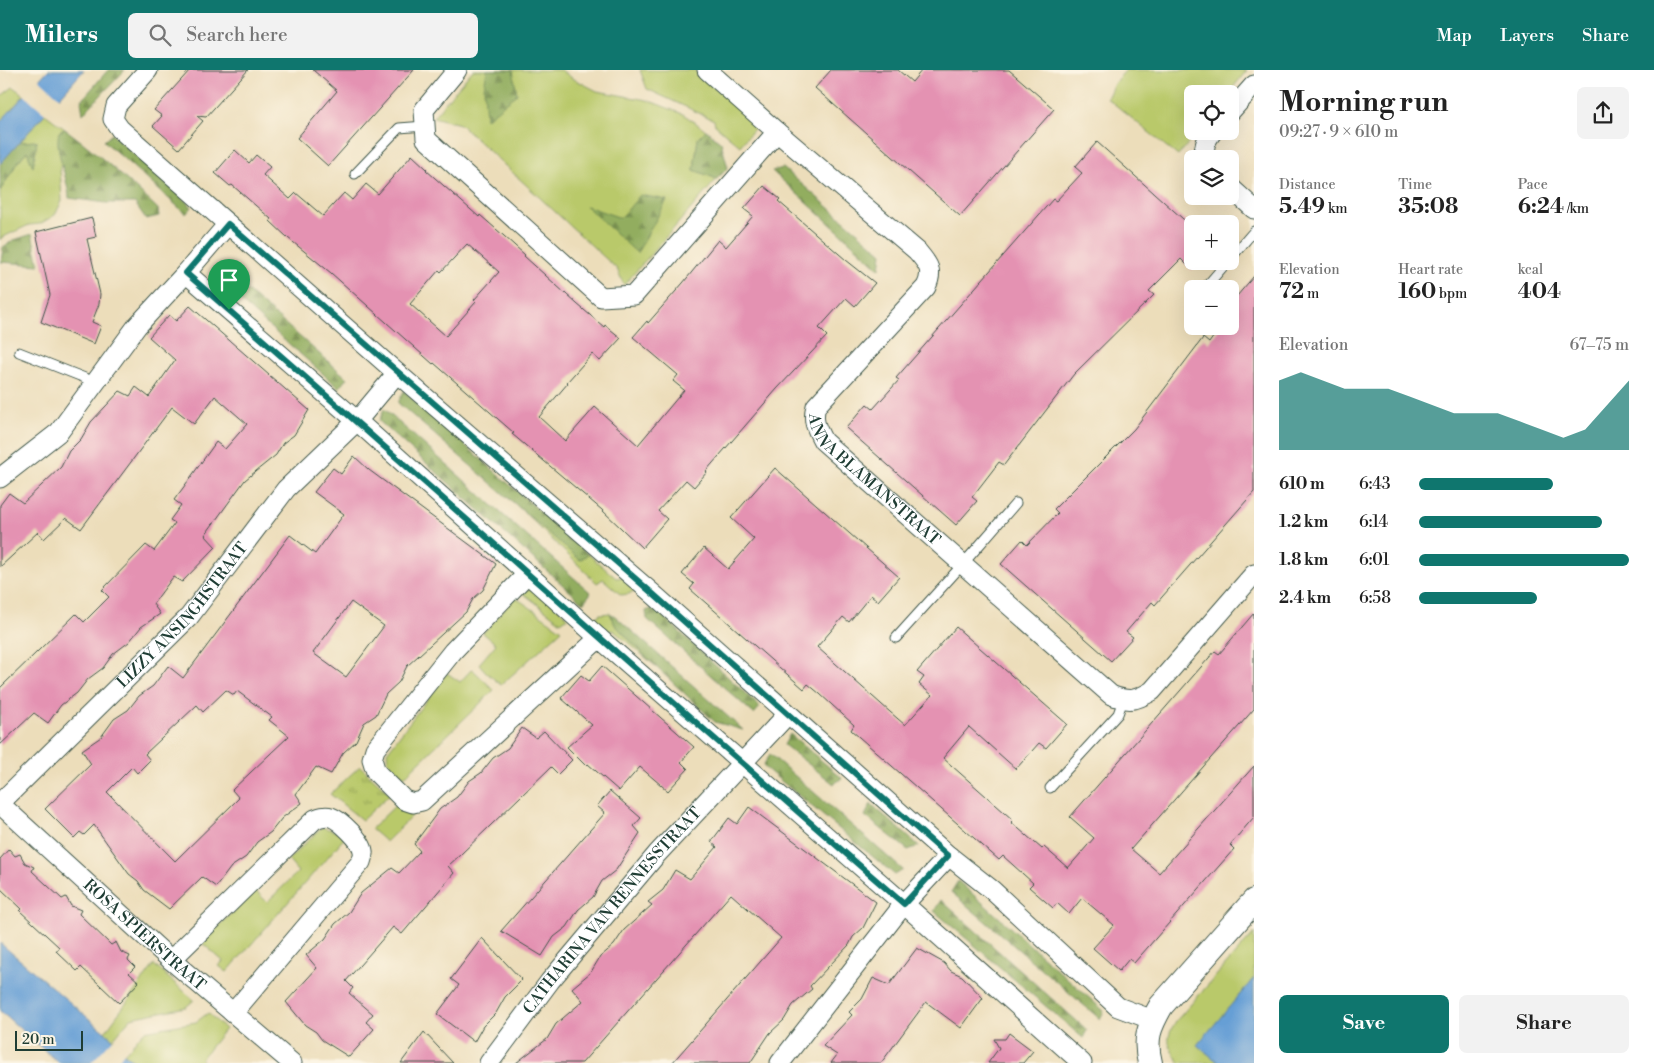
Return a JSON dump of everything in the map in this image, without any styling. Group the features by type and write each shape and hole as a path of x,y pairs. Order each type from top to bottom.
{"street":[{"path":"148,70 116,106 113,119 120,129 397,373 645,587 948,856 992,890 1118,1007 1153,1020"},
{"path":"457,70 424,110 426,139 601,297 634,295 777,132"},
{"name":"ANNA BLAMANSTRAAT","path":"707,70 916,251 926,261 930,271 930,280 926,287 816,406 814,416 815,428 823,441 1111,695 1123,700"},
{"path":"1239,102 1254,85"},
{"path":"1239,196 1254,210"},
{"path":"0,478 59,432 136,326 186,273 228,224"},
{"path":"186,273 356,421 741,763 904,904 1082,1063"},
{"name":"LIZZY ANSINGHSTRAAT","path":"0,804 189,617 286,489 356,421 397,373"},
{"path":"527,574 453,651 375,749 372,759 376,772 404,800 413,803 422,802 599,638"},
{"path":"1123,700 1138,699 1152,691 1254,574"},
{"name":"CATHARINA VAN RENNESSTRAAT","path":"489,1063 550,982 657,854 788,714"},
{"name":"ROSA SPIERSTRAAT","path":"0,804 171,960 292,1063"},
{"path":"171,960 315,819 325,816 332,817 360,843 364,852 361,862 233,1013"},
{"path":"780,1063 904,904 948,856"},
{"path":"1150,1063 1147,1050 1148,1034 1153,1020 1162,1006 1254,901"}],"lane":[{"path":"355,174 399,128 425,126"},
{"path":"1239,248 1254,231"},
{"path":"1212,280 1220,270"},
{"path":"19,352 95,382"},
{"path":"896,638 1016,503"},
{"path":"1050,788 1118,714 1123,700"}],"green space":[{"path":"108,70 125,70 83,114 81,101"},
{"path":"473,70 561,70 597,91 647,100 683,114 706,130 698,138 694,170 717,179 624,285 617,269 460,124 433,117"},
{"path":"487,70 513,70 517,94 486,119 484,88"},
{"path":"640,70 694,70 758,124 740,146 715,125 714,120 647,89"},
{"path":"1126,70 1247,70 1235,85 1184,85 1184,140 1191,140 1178,156 1107,98 1115,82"},
{"path":"13,87 24,95 0,122 0,97"},
{"path":"45,114 65,129 59,132 63,161 60,166 62,201 55,215 40,224 29,225 0,240 0,191 17,163 27,151 33,166 37,141 20,142"},
{"path":"65,129 101,157 158,209 159,216 146,219 135,203 106,203 69,198 58,147 59,132"},
{"path":"706,130 721,142 728,168 717,179 694,170 698,138"},
{"path":"112,134 192,207 186,214 104,141"},
{"path":"37,141 33,167 27,151 17,163 0,191 0,164 20,142"},
{"path":"783,168 882,253 880,269 772,171"},
{"path":"640,195 667,200 637,253 586,206 621,218"},
{"path":"32,234 39,265 1,262 3,247 14,240"},
{"path":"220,267 347,378 339,388 214,278"},
{"path":"404,391 588,554 580,560 398,403"},
{"path":"384,409 591,593 583,603 379,421"},
{"path":"504,493 580,559 588,554 616,578 623,577 637,589 629,594 621,595 603,579 597,583"},
{"path":"535,588 568,617 561,622 520,591"},
{"path":"515,597 562,630 501,685 479,664 496,644 483,633"},
{"path":"654,608 760,707 754,714 647,619 646,611"},
{"path":"610,613 615,625 653,664 613,630 605,632 593,619 600,614"},
{"path":"610,613 743,730 715,722 653,664 615,625"},
{"path":"472,669 494,690 404,777 388,762 387,752 447,673 460,682"},
{"path":"790,734 842,778 834,784 784,745"},
{"path":"770,754 903,870 895,875 763,766"},
{"path":"360,766 390,794 362,820 330,794"},
{"path":"400,801 412,816 386,842 371,829"},
{"path":"871,804 919,846 908,850 865,816"},
{"path":"322,827 347,835 227,972 219,966 223,961 202,943 255,890 267,902 298,872 288,860"},
{"path":"958,881 1104,1011 1100,1019 951,892"},
{"path":"941,900 1087,1030 1083,1038 934,911"},
{"path":"1254,933 1254,978 1197,1045 1219,1063 1180,1063 1169,1043 1172,1028 1176,1021"},
{"path":"154,965 194,1000 186,1007 131,1018 113,1039 105,1032"},
{"path":"208,1013 225,1029 201,1059 204,1063 137,1063 124,1054 144,1031 196,1022"}],"water":[{"path":"48,70 84,70 0,164 0,122"},
{"path":"0,943 113,1039 124,1054 137,1063 59,1063 0,1011"},
{"path":"1254,978 1254,1063 1219,1063 1197,1045"}],"pier":[{"path":"38,78 61,99 47,115 22,93"},
{"path":"115,1037 125,1052 115,1063 91,1063"}],"building":[{"path":"190,70 248,70 206,117 197,116 203,121 179,149 153,126 162,116 154,110"},
{"path":"313,70 414,70 328,166 297,138 337,91"},
{"path":"831,70 898,70 912,82 922,70 1009,70 1054,109 960,216 815,88"},
{"path":"1097,142 1184,220 1184,262 1181,259 1149,291 1154,295 1074,374 1004,465 999,462 972,497 977,501 956,525 846,428 867,404 873,409 899,380 896,378 1053,199 1056,201 1082,173 1075,167"},
{"path":"235,150 249,163 256,155 270,167 263,175 290,199 296,193 323,216 344,193 352,200 366,184 378,194 412,155 426,170 479,217 480,215 504,236 577,304 604,327 605,325 621,338 600,361 592,354 539,417 565,441 595,407 638,445 684,390 673,381 678,375 633,337 647,321 648,323 718,240 726,247 753,216 744,209 764,186 780,199 778,201 875,283 855,306 846,298 819,328 827,336 777,389 694,487 686,480 658,511 667,519 642,548 602,510 512,434 514,433 331,273 288,238 270,221 271,219 232,185 230,186 215,173","holes":["467,244 499,272 446,336 410,304 439,270 441,272"]},
{"path":"92,218 96,237 87,239 100,294 99,304 92,322 101,326 94,344 41,322 50,295 36,232"},
{"path":"1254,276 1254,492 1155,605 1152,602 1126,632 1133,637 1111,661 1001,564 1022,540 1027,545 1058,513 1054,509 1134,429 1203,338 1209,343 1215,335 1239,335 1239,294"},
{"path":"190,306 309,410 294,435 283,443 276,455 245,480 205,535 216,547 182,582 173,577 153,604 160,614 141,627 129,642 113,654 103,668 88,679 77,693 61,705 48,723 34,713 0,745 0,688 76,614 84,622 109,597 102,590 146,545 154,551 175,523 170,520 181,505 174,500 216,442 225,449 247,424 215,396 194,424 172,407 81,529 66,518 44,539 38,532 0,567 0,505 9,493 23,503 61,467 69,451 81,439 91,422 120,391 130,396 136,387 149,397 175,360 149,337 169,315 176,321"},
{"path":"354,456 369,470 496,564 483,590 473,599 466,612 407,666 399,682 386,694 376,715 364,723 356,741 343,753 331,774 316,767 296,794 302,803 282,818 271,832 257,842 246,857 231,867 216,887 202,877 169,909 144,890 138,881 129,874 94,825 84,835 80,832 74,838 45,809 91,764 82,750 101,737 114,719 128,710 139,696 153,686 168,666 183,678 290,535 315,554 344,514 314,492 333,468 341,474","holes":["351,602 384,626 346,677 313,653","226,690 234,695 237,691 272,717 269,720 289,736 232,790 239,798 175,861 107,792 132,767 137,773 150,760 145,754 197,705 203,712"]},
{"path":"775,468 899,577 878,601 871,595 849,622 843,617 817,647 890,712 905,725 932,695 919,684 924,677 917,672 956,627 1067,724 1046,748 1039,743 1016,769 969,727 943,758 1013,820 1011,822 1042,849 1044,847 1068,868 1094,838 1070,817 1215,651 1219,654 1254,613 1254,709 1131,849 1159,873 1254,766 1254,817 1230,845 1234,849 1134,963 1129,959 1119,971 1093,948 1114,925 1082,898 1069,914 1057,903 1053,908 1029,887 1033,883 1003,856 999,860 851,730 854,725 820,694 808,684 804,689 690,589 694,584 682,574 704,548 728,569 754,539 731,518"},
{"path":"602,666 694,747 681,762 688,769 668,791 640,767 619,791 588,764 586,766 567,747 592,725 561,698 581,675 589,681"},
{"path":"522,728 536,738 544,731 572,760 558,774 551,767 448,866 454,873 402,934 393,927 346,981 353,988 349,993 373,1014 366,1022 374,1029 349,1057 322,1040 316,1032 305,1025 286,1002 317,968 306,955 325,939 335,924 349,912 361,893 392,868 399,873 420,851 414,844 440,809 457,797 469,781 481,773 493,758 508,748"},
{"path":"610,791 641,818 634,826 640,833 616,870 602,881 593,897 578,910 567,927 554,937 542,956 501,931 605,813 597,806"},
{"path":"749,807 876,902 863,928 810,986 812,989 793,1005 784,1020 770,1033 750,1063 672,1063 781,938 731,894 582,1063 516,1063 547,1039 556,1024 583,1001 572,988 591,972 600,957 614,945 624,930 652,905 648,902 663,890 675,870 690,879 717,847 711,842 729,818 737,824"},
{"path":"9,849 15,856 20,854 25,863 34,867 32,871 62,899 66,897 71,906 81,910 79,914 111,945 116,942 121,952 130,956 128,960 135,967 129,973 139,982 119,1003 81,967 77,971 56,951 59,947 20,911 22,909 0,888 0,859"},
{"path":"482,938 522,980 505,997 496,1013 483,1026 474,1042 437,1014 459,985 451,979"},
{"path":"917,948 944,963 951,971 962,976 983,998 961,1028 926,1002 881,1063 831,1063 837,1055 823,1046 852,1015 849,1012 862,999 873,978 889,985"},
{"path":"424,1032 453,1063 401,1063"},
{"path":"1009,1033 1033,1051 1023,1063 988,1063 999,1048 994,1039 1005,1039"}],"route":[{"path":"228,224 652,593 948,856 904,904 741,763 229,310 186,273 228,224"}]}
